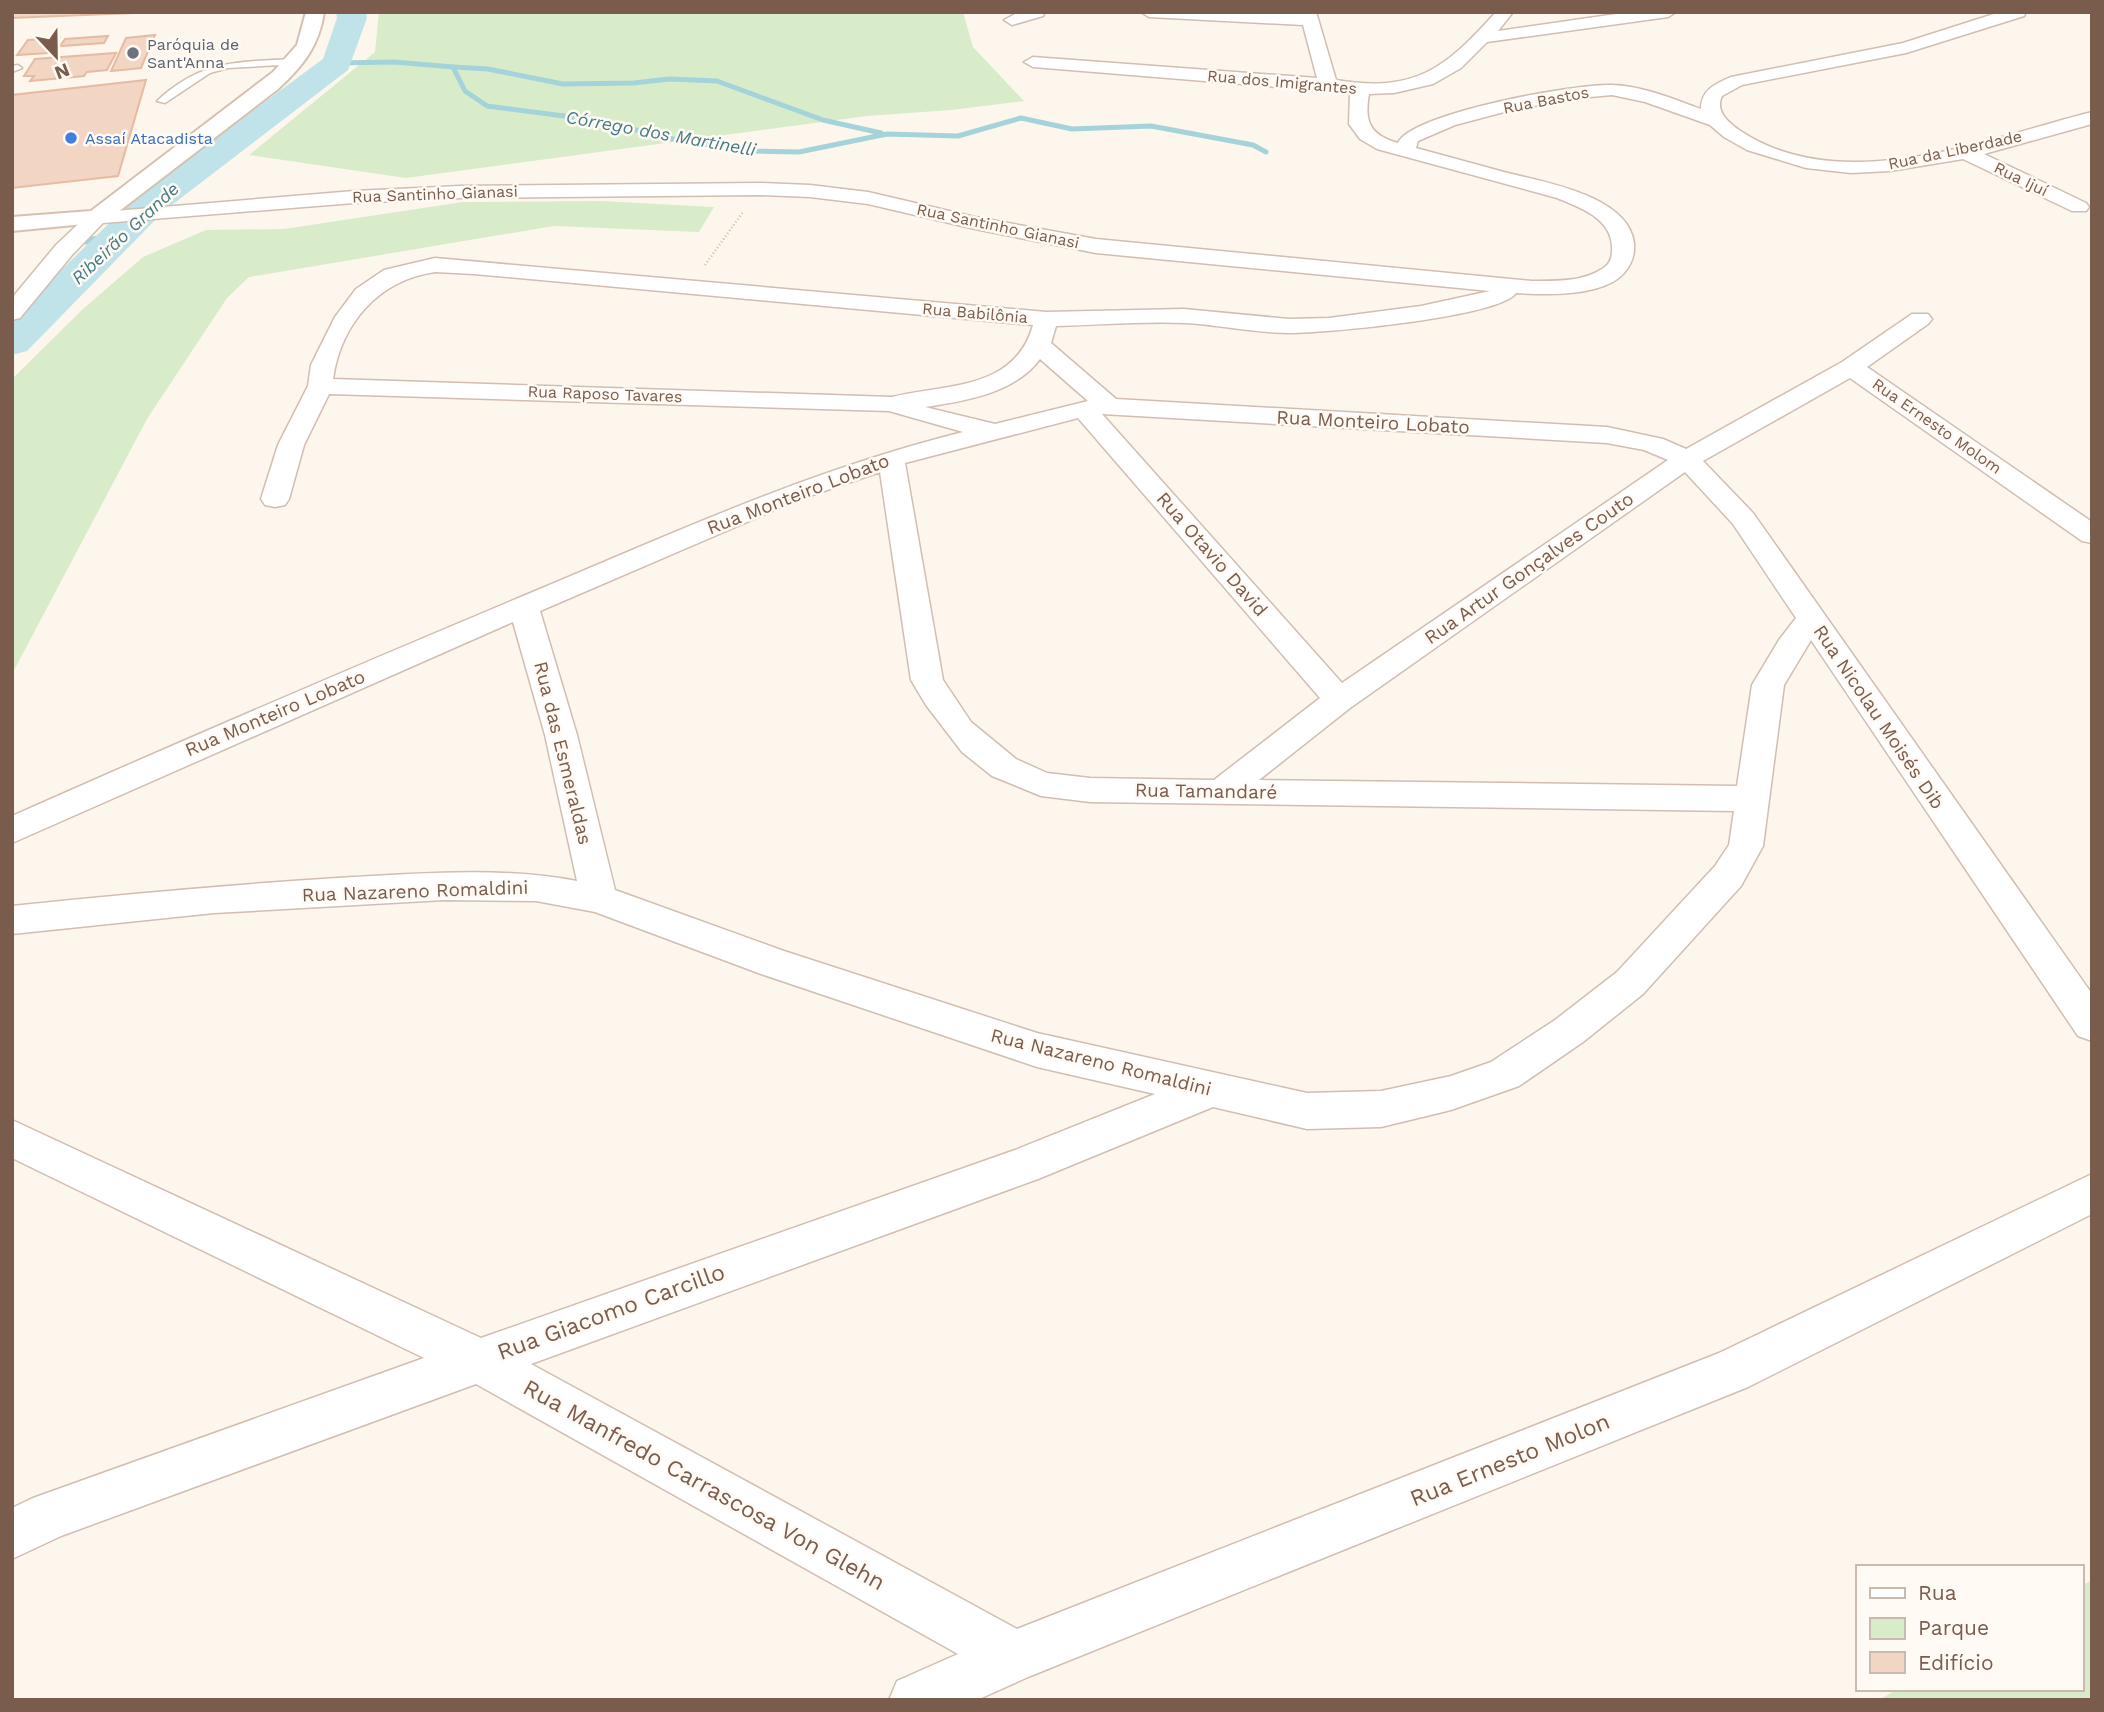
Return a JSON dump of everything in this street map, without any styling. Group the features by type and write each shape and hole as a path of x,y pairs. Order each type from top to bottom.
{"street":[{"path":"12,313 64,250 271,85 296,62 313,36 316,12"},
{"path":"1012,20 1037,12"},
{"path":"1149,12 1309,16 1328,84"},
{"name":"Rua dos Imigrantes","path":"1033,62 1328,84 1360,90 1402,85 1427,78 1453,65 1480,32 1504,12"},
{"path":"1480,32 1668,12"},
{"path":"1616,90 1687,88 1737,81 1906,48 2018,12"},
{"path":"1715,120 1709,108 1711,97 1718,90 1737,81"},
{"name":"Rua Bastos","path":"1402,85 1408,101 1418,107 1457,118"},
{"name":"Rua Santinho Gianasi","path":"12,224 447,192 760,189 810,191 868,198 975,223 1096,246 1508,286 1550,289 1583,285 1606,277 1617,268 1622,258 1621,231 1610,217 1592,205 1564,194 1384,145 1362,131 1356,111 1360,90"},
{"name":"Rua Bastos","path":"1405,151 1407,143 1415,134 1457,118 1571,92 1616,90 1715,120"},
{"name":"Rua da Liberdade","path":"1715,120 1733,135 1774,155 1833,166 1897,164 1963,151 2092,118"},
{"name":"Rua Ijuí","path":"1963,151 2079,207"},
{"name":"Rua Babilônia","path":"275,499 291,445 320,386 323,365 343,322 364,295 392,275 435,265 1046,319 1145,315 1220,318 1289,326 1329,325 1421,313 1485,301 1506,292 1508,286"},
{"path":"1039,345 1046,319"},
{"name":"Rua Ernesto Molom","path":"1920,319 1851,367 2092,535"},
{"name":"Rua Raposo Tavares","path":"320,386 891,404 970,391 1003,380 1039,345"},
{"name":"Rua Otavio David","path":"1039,345 1097,408 1339,699"},
{"name":"Rua Artur Gonçalves Couto","path":"1222,791 1339,699 1687,459 1851,367"},
{"name":"Rua Raposo Tavares","path":"891,404 945,421 996,430"},
{"name":"Rua Monteiro Lobato","path":"12,830 279,711 788,494 891,459 996,430 1097,408 1593,434 1639,440"},
{"name":"Rua Nicolau Moisés Dib","path":"1639,440 1664,446 1687,459 1710,480 1743,519 2092,1025"},
{"name":"Rua Tamandaré","path":"891,459 927,680 943,712 965,738 996,761 1042,784 1090,790 1754,799"},
{"name":"Rua das Esmeraldas","path":"524,607 561,735 599,899"},
{"name":"Rua Nazareno Romaldini","path":"12,920 214,899 444,886 536,887 599,899 774,963 1037,1050 1307,1111 1381,1110 1451,1093 1505,1074 1569,1031 1630,983 1689,921 1728,876 1746,846 1768,685 1790,647 1812,618"},
{"name":"Rua Giacomo Carcillo","path":"12,1534 50,1515 1023,1166 1210,1090"},
{"name":"Rua Manfredo Carrascosa Von Glehn","path":"12,1138 477,1360 1014,1656"},
{"name":"Rua Ernesto Molon","path":"916,1700 1014,1656 1732,1371 2092,1193"}],"lane":[{"path":"162,101 207,71 227,65 296,62"}],"path":[{"path":"689,288 760,189"}],"green space":[{"path":"379,12 963,12 973,47 1024,101 867,116 406,178 249,155 375,52"},
{"path":"600,201 714,207 699,232 554,226 249,277 227,298 147,419 12,674 12,379 83,309 143,257 206,230 284,229 463,202"},
{"path":"2092,1580 2092,1700 1879,1700 1895,1691 2083,1691 2083,1585"}],"building":[{"path":"12,12 159,12 12,18"},
{"name":"Paróquia de Sant'Anna","path":"155,35 141,68 111,71 126,38"},
{"path":"108,36 104,43 60,46 65,39"},
{"path":"59,38 48,53 17,55 28,40"},
{"path":"116,53 107,70 87,72 84,76 30,81 34,76 24,76 35,59"},
{"name":"Assaí Atacadista","path":"146,80 118,176 12,188 12,95"}],"waterway":[{"name":"Ribeirão Grande","path":"12,342 151,203 337,63 352,18 351,12"},
{"name":"Córrego dos Martinelli","path":"337,63 394,62 453,67"},
{"name":"Córrego dos Martinelli","path":"453,67 488,69 563,84 634,83 669,79 717,81 823,120 881,133"},
{"name":"Córrego dos Martinelli","path":"453,67 465,91 487,106 595,120 673,139 745,151 799,152 887,134 958,136 1021,118 1072,129 1151,126 1253,145 1266,152"},
{"path":"86,241 118,236"}],"place":[{"name":"Paróquia de Sant'Anna","path":"133,53"},
{"name":"Assaí Atacadista","path":"71,138"}]}
